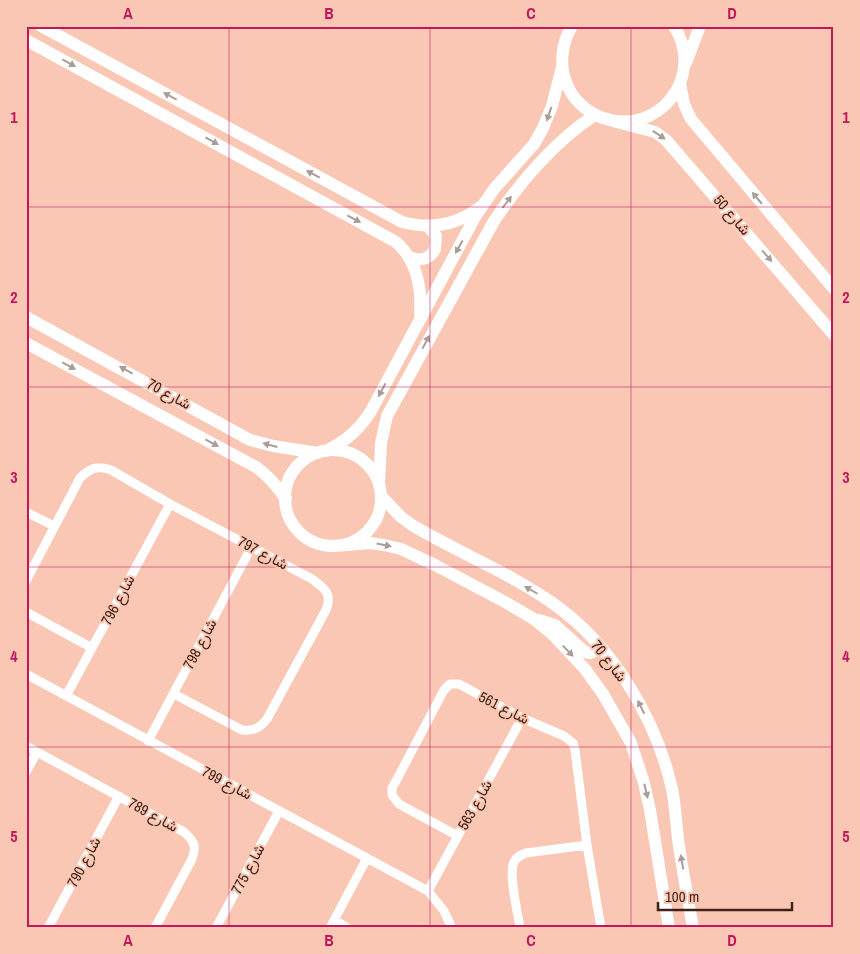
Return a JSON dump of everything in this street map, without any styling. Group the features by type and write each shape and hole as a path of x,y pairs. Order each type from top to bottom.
{"main road":[{"path":"41,26 402,222 428,226 445,224 462,219 483,204"},
{"path":"562,26 564,42 562,67 544,128 534,144 483,204 364,422 349,438 307,458 294,471 287,488 286,499 291,520 305,537 324,545 335,546 351,542 365,534 377,517 380,507 380,444 387,416 507,200 554,148 577,127 595,115 572,95 562,67"},
{"path":"564,42 572,26"},
{"path":"674,26 682,42 685,65"},
{"path":"613,121 634,121 653,114 670,101 680,84 700,26"},
{"path":"26,40 390,238 401,246 410,258 418,281 420,318"},
{"name":"شارع 50","path":"680,84 684,104 691,118 834,289"},
{"name":"شارع 50","path":"595,115 656,132 666,140 834,335"},
{"path":"410,258 418,260 426,258 435,249 436,236 428,226"},
{"name":"شارع 70","path":"26,317 250,440 273,446 322,452"},
{"name":"شارع 70","path":"26,343 256,467 276,484 286,499"},
{"path":"322,452 340,451 353,455 365,462 374,473 380,491"},
{"name":"شارع 70","path":"380,491 396,512 412,525 552,602 572,618 621,672 640,704 665,764 672,790 678,845 693,928"},
{"name":"شارع 70","path":"335,546 370,543 402,550 505,602 534,620 553,635 585,669 603,694 630,743 644,783 669,928"},
{"path":"534,620 542,620 556,625 587,653 593,653 601,648"}],"street":[{"name":"شارع 797","path":"26,581 80,478 86,472 101,466 322,586 329,602 326,610 268,719 261,727 252,730 242,730 174,694"},
{"name":"شارع 796","path":"66,696 170,504"},
{"path":"26,512 54,526"},
{"name":"شارع 798","path":"148,741 251,548"},
{"path":"26,612 92,648"},
{"name":"شارع 799","path":"26,674 428,891"},
{"name":"شارع 561","path":"458,836 399,804 392,794 392,788 444,690 450,684 459,684 522,718 564,736 573,743 586,845 601,928"},
{"name":"شارع 563","path":"428,891 522,718"},
{"name":"شارع 789","path":"26,746 184,832 191,838 195,844 192,859 155,928"},
{"path":"26,772 37,752"},
{"name":"شارع 790","path":"48,928 119,796"},
{"name":"شارع 775","path":"216,928 279,811"},
{"path":"520,928 512,874 514,860 526,853 586,845"},
{"path":"348,928 332,924 367,858"},
{"path":"428,891 444,912 452,928"}]}
